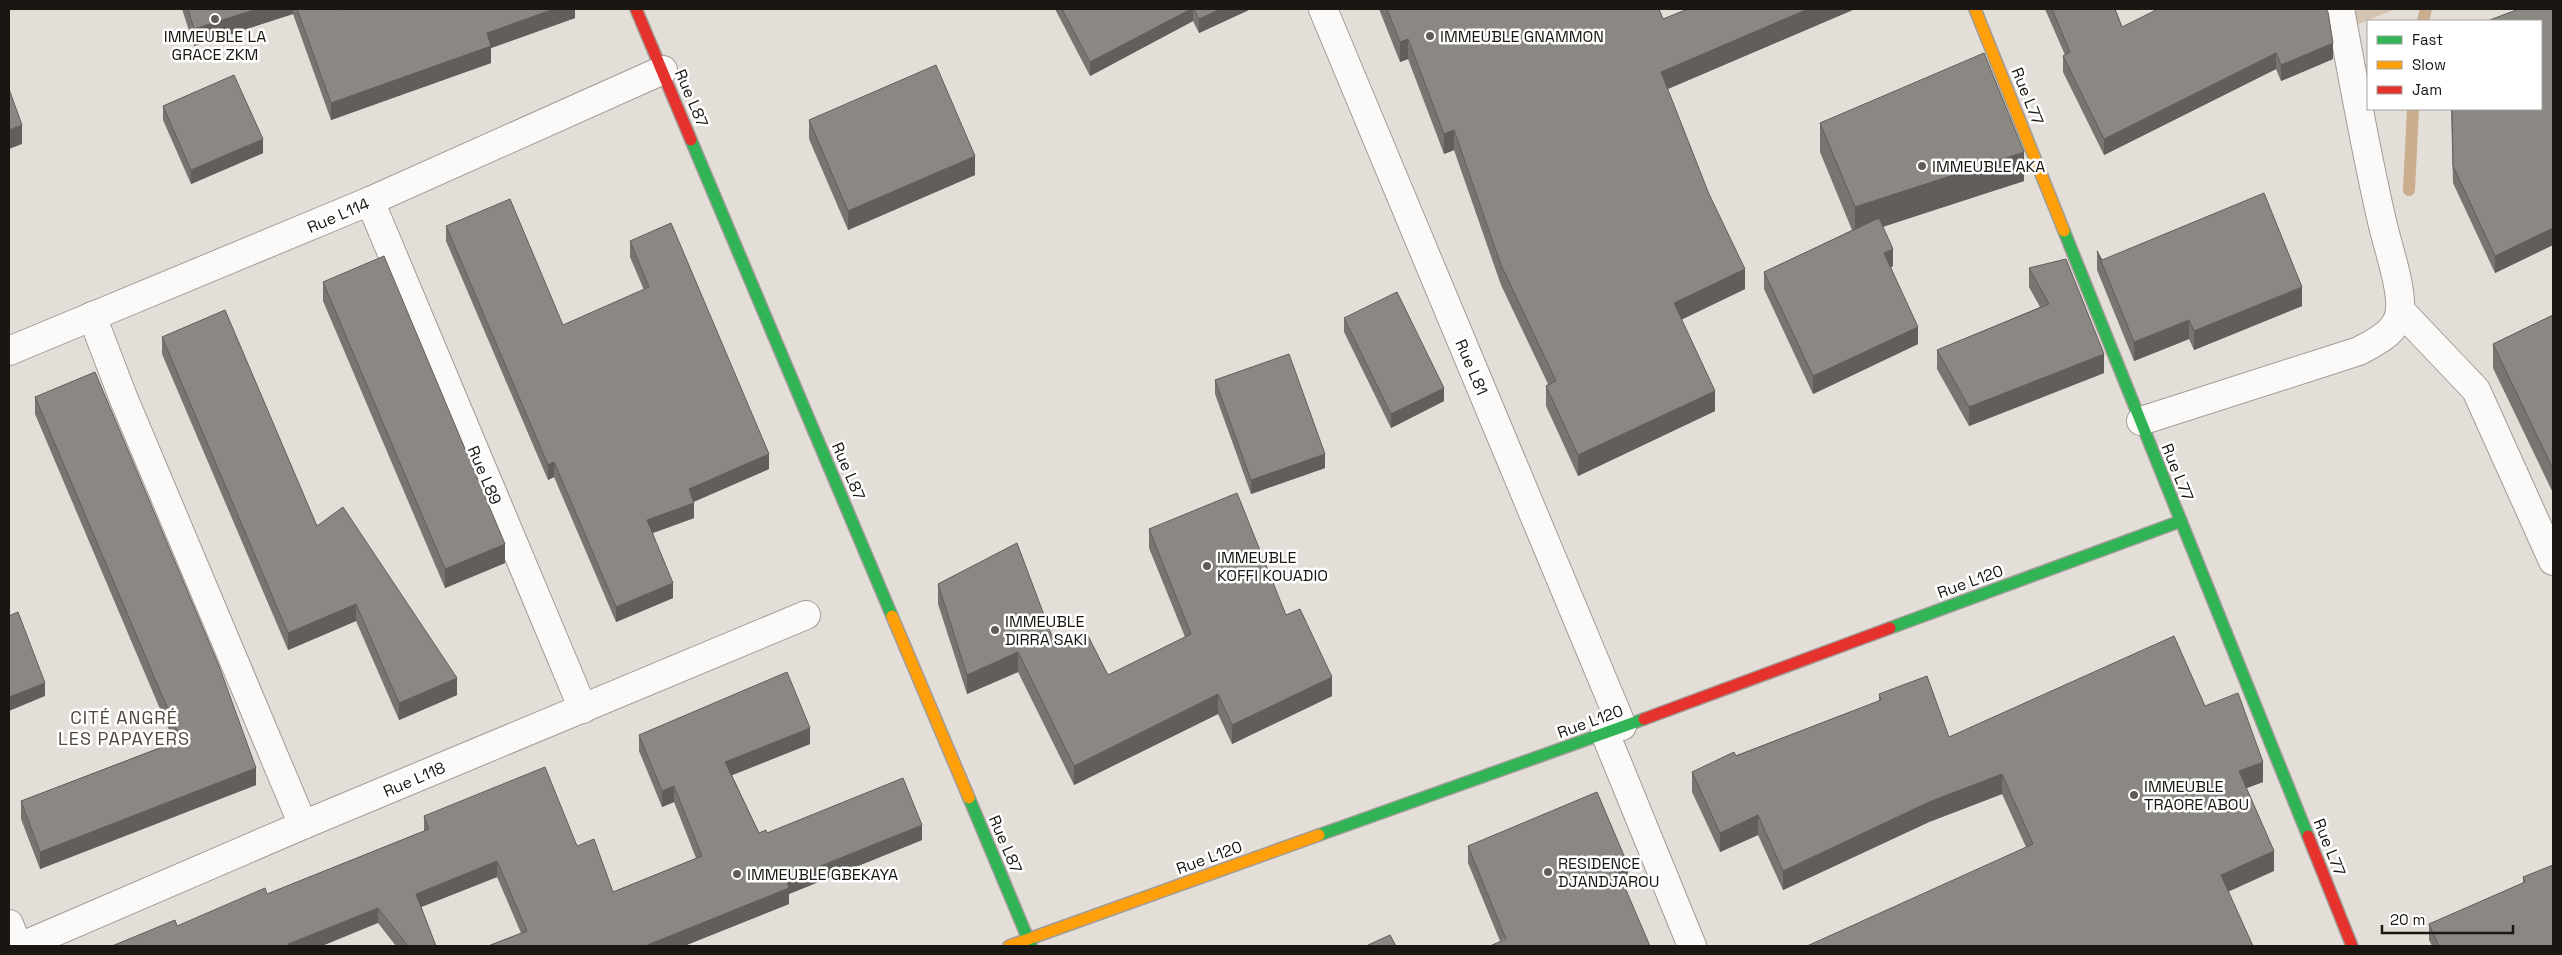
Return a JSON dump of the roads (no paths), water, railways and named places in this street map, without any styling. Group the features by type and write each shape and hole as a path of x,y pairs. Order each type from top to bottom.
{"street":[{"name":"Rue L87","path":"636,9 1030,942"},
{"name":"Rue L81","path":"1323,9 1614,730 1692,946"},
{"name":"Rue L77","path":"1975,9 2352,946"},
{"path":"2141,422 2359,351 2380,339 2394,328 2400,310 2340,9"},
{"name":"Rue L114","path":"9,351 370,202 663,70"},
{"name":"Rue L89","path":"370,202 583,709"},
{"path":"2400,310 2476,390 2553,561"},
{"path":"92,316 127,406 303,825"},
{"name":"Rue L120","path":"1009,946 1030,942 1614,730 2181,521"},
{"name":"Rue L118","path":"22,946 303,825 806,615"},
{"path":"9,924 18,946"}],"waterway":[{"path":"2423,20 2426,9"},
{"path":"2409,190 2413,110"}],"place":[{"name":"IMMEUBLE LA GRACE ZKM","path":"215,19"},
{"name":"IMMEUBLE GNAMMON","path":"1430,36"},
{"name":"IMMEUBLE AKA","path":"1922,166"},
{"name":"IMMEUBLE KOFFI KOUADIO","path":"1207,566"},
{"name":"IMMEUBLE DIRRA SAKI","path":"995,630"},
{"name":"IMMEUBLE TRAORE ABOU","path":"2134,795"},
{"name":"RESIDENCE DJANDJAROU","path":"1548,872"},
{"name":"IMMEUBLE GBEKAYA","path":"737,874"}],"district":[{"name":"CITÉ ANGRÉ LES PAPAYERS","path":"124,728"}]}
